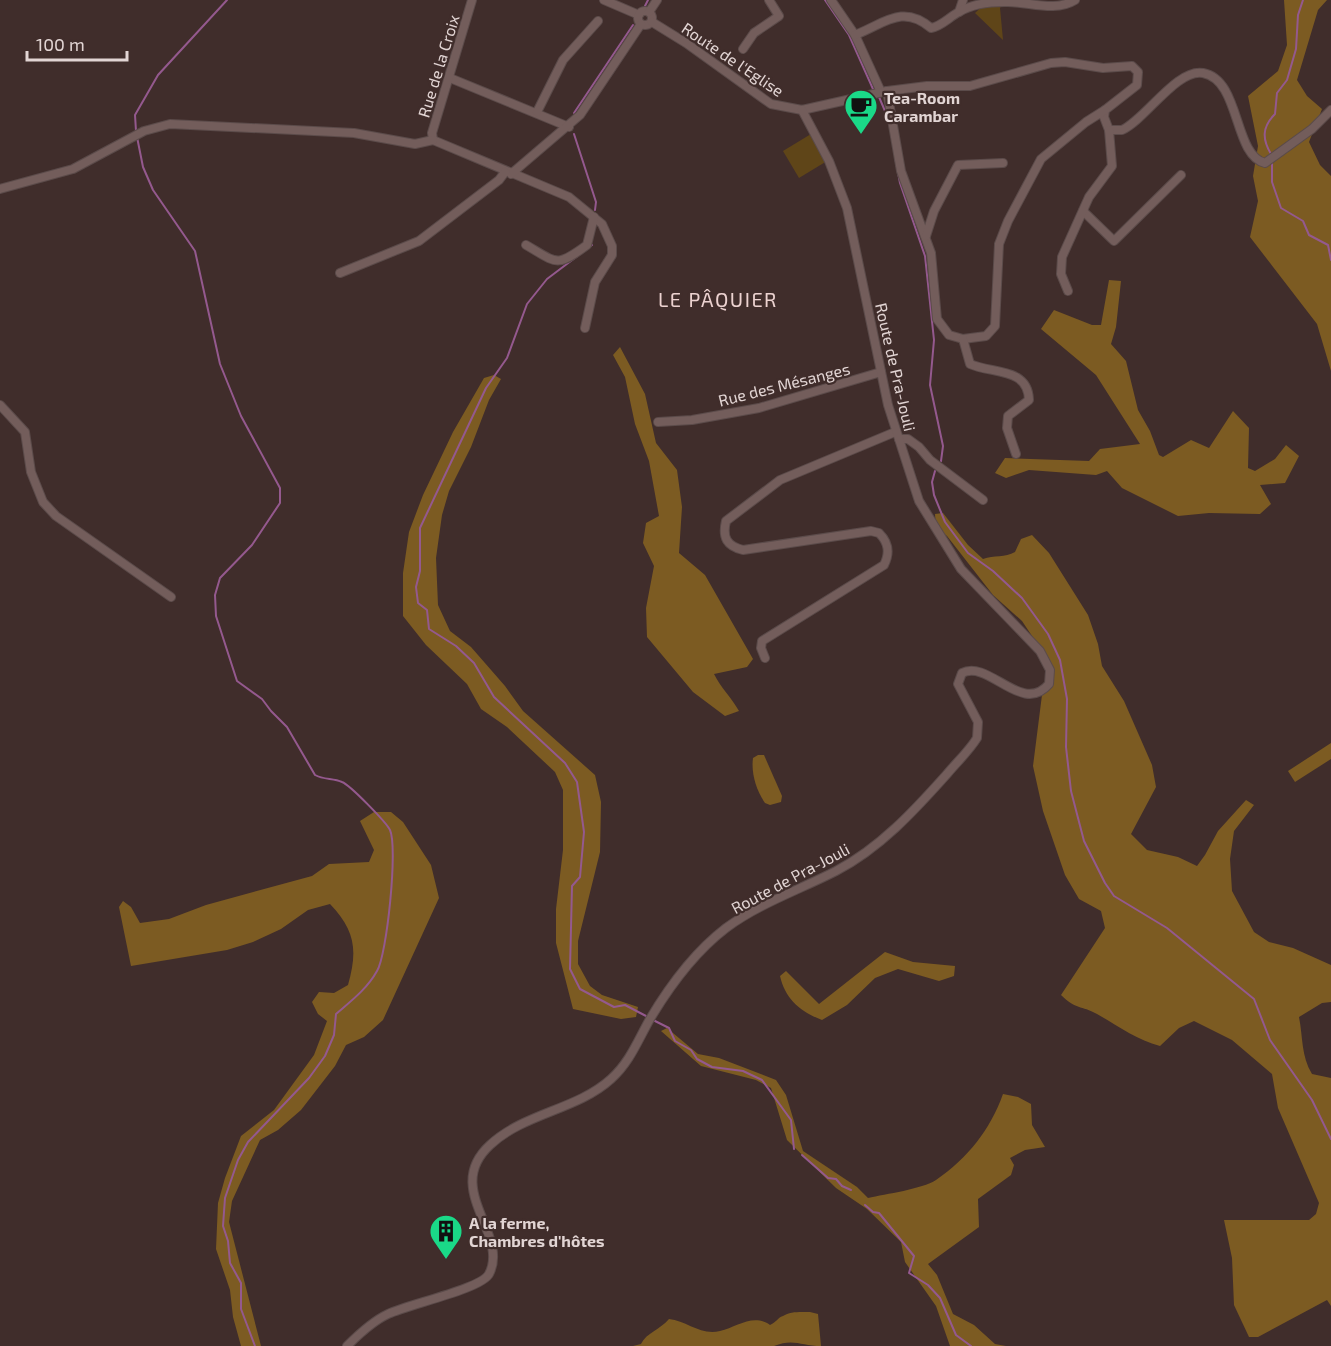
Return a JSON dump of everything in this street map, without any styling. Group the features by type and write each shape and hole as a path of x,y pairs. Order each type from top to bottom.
{"street":[{"name":"Rue de la Croix","path":"433,140 432,133 472,0"},
{"path":"604,0 639,15"},
{"path":"649,12 657,0"},
{"path":"743,49 754,33 779,16 769,0"},
{"path":"801,111 884,92 927,86 970,86 1058,62 1103,68 1135,67 1139,78 1137,85 1086,122 1041,159 1008,221 999,244 995,326 986,336 963,339 949,335 937,319 931,253 901,171 884,92 855,35 831,0"},
{"path":"959,12 963,0"},
{"path":"855,35 902,15 912,15 931,28 937,27 959,12 974,6 1006,2 1053,6 1068,4 1075,0"},
{"path":"639,15 644,11 649,12"},
{"path":"641,24 646,26 652,22 649,12"},
{"path":"340,273 418,241 568,127 587,106 641,24 639,15"},
{"path":"537,112 563,60 598,21"},
{"name":"Route de l'Eglise","path":"652,22 686,43 771,104 801,111"},
{"path":"1110,130 1126,128 1184,77 1203,73 1212,76 1222,86 1255,159 1269,162 1331,110"},
{"path":"450,78 537,112 568,127"},
{"path":"1068,291 1060,274 1062,257 1089,197 1112,166 1110,130 1104,117 1105,110"},
{"name":"Route de Pra-Jouli","path":"347,1346 386,1314 426,1299 480,1284 490,1271 491,1248 475,1202 473,1187 476,1166 487,1148 509,1131 580,1099 605,1084 632,1055 650,1019 674,985 715,937 750,912 838,870 880,842 905,820 969,749 979,729 959,688 958,682 962,673 976,670 1024,693 1043,689 1049,684 1050,670 1040,651 967,576 923,508 897,436 881,372 847,208 833,170 801,111"},
{"path":"0,189 78,168 137,135 160,126 185,123 354,133 415,144 433,140 569,197 602,224 609,239 612,255 595,282 585,328"},
{"path":"926,237 934,211 958,165 1003,163"},
{"path":"1083,211 1114,241 1180,175"},
{"path":"526,245 554,261 561,262 587,244 594,217"},
{"path":"963,339 970,363 984,370 1011,372 1020,378 1029,395 1029,400 1008,416 1007,428 1016,454"},
{"name":"Rue des Mésanges","path":"658,422 692,420 759,408 881,372"},
{"path":"0,405 25,432 31,472 43,502 56,516 171,597"},
{"path":"765,658 761,648 762,641 884,565 888,556 888,548 879,533 871,531 743,550 732,548 726,541 723,531 726,521 780,480 897,436 908,439 919,447 930,460 983,500"}],"shaded area":[{"path":"989,0 1006,0 1000,8 1003,40 975,13"},
{"path":"1284,0 1327,0 1318,10 1297,80 1307,96 1322,109 1309,142 1320,165 1331,176 1331,371 1317,324 1250,237 1258,201 1253,176 1258,146 1248,96 1278,71 1287,45"},
{"path":"811,134 827,161 799,178 783,151"},
{"path":"1109,280 1121,281 1116,327 1111,344 1126,361 1138,410 1150,431 1159,455 1163,457 1191,440 1209,448 1233,411 1249,428 1248,468 1255,471 1275,459 1286,445 1299,456 1285,483 1260,485 1271,504 1260,514 1209,513 1178,516 1122,488 1107,471 1096,475 1029,470 1006,478 995,473 1005,458 1089,461 1100,449 1140,444 1096,375 1041,329 1054,310 1092,325 1101,325"},
{"path":"620,347 645,394 656,443 677,470 682,507 679,553 705,575 753,659 747,667 714,674 739,711 725,716 693,692 647,637 646,608 654,566 643,543 646,523 659,516 649,461 635,424 625,377 613,355"},
{"path":"494,375 501,379 489,400 471,447 449,491 442,515 436,558 438,605 450,631 471,647 523,711 595,775 601,802 600,852 578,941 578,964 590,986 602,995 638,1007 636,1017 621,1019 573,1009 556,943 556,909 563,850 563,790 555,772 507,727 481,709 467,684 426,645 403,616 403,573 409,532 423,495 453,432 484,378"},
{"path":"943,513 968,545 983,559 1011,554 1015,552 1021,539 1032,535 1049,553 1088,615 1098,644 1102,666 1124,701 1152,765 1156,787 1131,834 1147,850 1178,857 1197,866 1218,831 1246,800 1254,805 1234,831 1230,859 1232,891 1254,932 1269,942 1293,948 1331,965 1331,1002 1322,1003 1299,1017 1308,1067 1312,1074 1331,1078 1331,1306 1327,1300 1258,1337 1249,1337 1234,1305 1232,1258 1224,1220 1309,1220 1316,1214 1319,1203 1278,1108 1272,1074 1232,1040 1194,1021 1179,1028 1160,1046 1135,1036 1097,1014 1075,1005 1061,995 1105,928 1101,911 1079,899 1065,875 1043,811 1033,766 1042,695 1053,685 1050,663 1022,621 993,595 947,536 936,528 935,514"},
{"path":"1331,743 1331,759 1295,782 1288,771"},
{"path":"764,755 782,796 781,802 770,805 765,803 759,793 753,764 753,758"},
{"path":"374,812 391,812 403,822 431,865 439,898 383,1020 364,1037 346,1045 335,1066 301,1110 278,1130 260,1140 232,1201 229,1222 261,1346 241,1346 233,1317 230,1290 216,1249 218,1203 241,1136 274,1110 314,1055 327,1021 318,1014 312,1002 319,992 334,993 348,985 353,961 352,941 345,923 330,904 308,910 281,929 253,942 227,950 131,966 119,907 123,901 131,907 140,923 169,919 206,905 312,876 329,864 369,862 374,850 360,821"},
{"path":"885,952 913,962 955,966 954,976 939,981 898,969 875,978 847,1005 822,1020 795,1004 782,984 780,976 786,971 819,1004"},
{"path":"667,1028 698,1054 719,1058 776,1080 786,1095 803,1151 857,1187 868,1198 922,1186 948,1171 968,1153 985,1131 1003,1094 1018,1097 1031,1104 1032,1125 1045,1147 1025,1150 1010,1158 1014,1165 1011,1175 978,1199 979,1227 928,1264 937,1275 953,1314 974,1325 995,1344 1006,1346 950,1346 936,1306 905,1262 901,1242 867,1209 836,1188 787,1140 771,1088 756,1080 701,1066 661,1031"},
{"path":"789,1313 818,1314 821,1346 792,1342 774,1346 633,1346 641,1344 646,1337 669,1319 713,1332 757,1320 770,1325"}],"waterway":[{"path":"136,131 135,115 158,75 227,0"},
{"path":"645,6 648,0"},
{"path":"825,0 849,35 873,89"},
{"path":"1271,154 1265,138 1266,128 1275,114 1277,93 1287,80 1296,49 1298,15 1303,0"},
{"path":"574,113 633,25"},
{"path":"879,97 888,118"},
{"path":"574,134 596,202 595,210"},
{"path":"137,137 143,167 153,190 195,251 220,364 241,416 280,488 280,503 252,545 220,578 215,595 216,616 237,681 262,699 287,727 315,775 342,782 352,790 387,826 392,840 393,857 388,924 377,971 364,989 336,1014 334,1035 325,1056 309,1078 248,1142 238,1160 225,1198 223,1226 228,1241 230,1263 241,1283 241,1309 255,1346"},
{"path":"895,157 900,183 925,256 934,340 930,385 943,446 941,461"},
{"path":"1272,160 1272,182 1281,208 1303,221 1309,235 1328,245 1331,260"},
{"path":"592,245 547,279 527,304 507,358 486,388 420,528 420,571 416,587 418,603 427,610 429,629 456,646 474,663 494,697 565,763 577,782 584,832 580,877 572,886 570,969 580,989 614,1007 625,1005 646,1016"},
{"path":"935,471 932,482 934,495 945,522 968,553 993,571 1022,598 1048,634 1060,660 1067,699 1066,747 1071,791 1084,841 1105,883 1114,896 1167,928 1254,999 1270,1040 1312,1100 1331,1139"},
{"path":"653,1020 669,1028 675,1041 691,1050 697,1059 712,1067 743,1071 762,1080 791,1120 794,1149"},
{"path":"802,1155 828,1178 836,1179 842,1186 851,1190"},
{"path":"865,1205 873,1212 879,1213 914,1256 909,1273 928,1285 940,1298 956,1335 971,1346"}],"place":[{"name":"Tea-Room Carambar","path":"861,135"},
{"name":"A la ferme, Chambres d'hôtes","path":"446,1260"}],"district":[{"name":"LE PÂQUIER","path":"718,299"}]}
